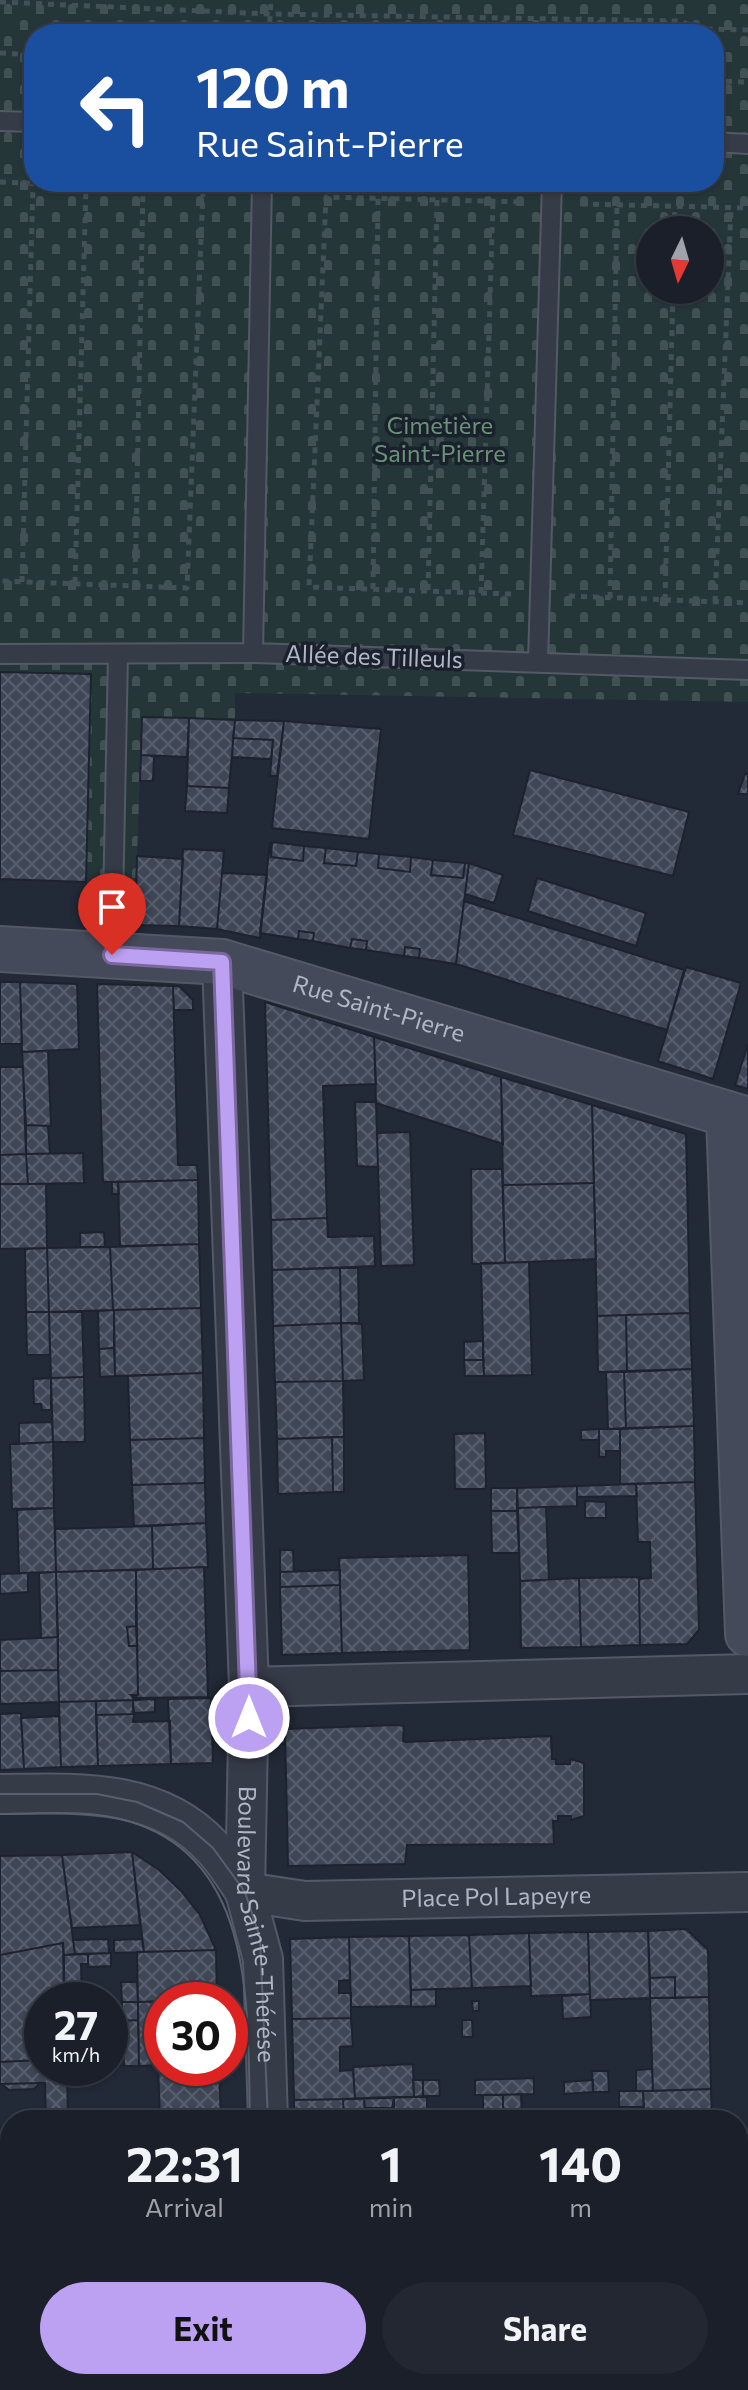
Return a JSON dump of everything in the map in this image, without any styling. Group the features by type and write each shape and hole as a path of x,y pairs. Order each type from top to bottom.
{"main road":[{"name":"Rue Saint-Pierre","path":"0,949 222,962 738,1118"},
{"path":"738,1118 748,1634"}],"street":[{"name":"Boulevard Sainte-Thérése","path":"222,962 249,1687 245,1892 263,1959 268,2110"},
{"path":"249,1687 748,1674"},
{"path":"0,1794 97,1794 137,1802 165,1812 213,1848 245,1892"},
{"name":"Place Pol Lapeyre","path":"245,1892 305,1901 748,1892"}],"lane":[{"path":"0,121 24,122"},
{"path":"724,143 748,144"},
{"path":"253,653 262,192"},
{"path":"538,662 552,192"},
{"name":"Allée des Tilleuls","path":"0,654 253,653 748,670"},
{"path":"112,955 118,654"}],"path":[{"path":"270,24 271,0"},
{"path":"0,2 270,14 678,21 688,24"},
{"path":"724,29 748,30"},
{"path":"0,53 24,54"},
{"path":"724,81 748,82"},
{"path":"0,182 24,183"},
{"path":"22,582 33,192"},
{"path":"75,583 86,192"},
{"path":"135,586 143,192"},
{"path":"0,581 187,588 203,192"},
{"path":"309,587 326,197"},
{"path":"373,589 378,198"},
{"path":"428,591 437,200"},
{"path":"481,593 493,201"},
{"path":"610,598 617,204"},
{"path":"675,207 675,216"},
{"path":"715,602 731,208"},
{"path":"665,600 673,304"}],"green space":[{"name":"Cimetière Saint-Pierre","path":"0,0 748,0 748,702 235,693 235,720 142,718 136,884 0,879"}],"building":[{"path":"0,672 91,674 86,882 0,879"},
{"path":"142,717 189,718 187,757 141,755"},
{"path":"189,718 235,720 229,788 187,786"},
{"path":"235,720 284,721 277,776 270,776 273,740 233,738"},
{"path":"284,721 381,729 369,839 272,828"},
{"path":"233,738 273,740 271,759 232,757"},
{"path":"141,755 154,756 153,781 140,781"},
{"path":"530,770 689,812 673,876 513,835"},
{"path":"745,774 748,774 748,794 738,794"},
{"path":"187,786 229,788 227,813 185,811"},
{"path":"270,842 271,857 303,861 304,846 326,848 324,863 356,866 358,852 379,854 378,868 410,872 411,857 433,860 431,875 463,878 465,863 469,863 456,964 419,958 420,949 405,947 404,956 366,950 367,941 352,939 350,948 313,941 314,933 299,931 298,939 260,933"},
{"path":"272,842 304,846 303,861 271,857"},
{"path":"326,848 358,852 356,866 324,863"},
{"path":"183,849 224,851 217,929 179,926"},
{"path":"379,854 411,857 410,872 378,868"},
{"path":"137,856 183,859 179,926 135,925"},
{"path":"433,860 465,863 463,878 431,875"},
{"path":"469,863 503,875 494,903 465,894"},
{"path":"222,873 267,875 260,938 217,929"},
{"path":"537,878 646,913 636,946 528,911"},
{"path":"464,901 684,970 667,1030 456,964"},
{"path":"299,931 314,933 313,941 298,939"},
{"path":"352,939 367,941 366,950 350,948"},
{"path":"405,947 420,949 419,958 404,956"},
{"path":"686,967 741,983 713,1079 658,1061"},
{"path":"0,982 20,982 22,1044 0,1044"},
{"path":"20,982 77,984 79,1049 22,1052"},
{"path":"97,984 173,986 178,1165 197,1165 198,1180 103,1182"},
{"path":"173,986 179,986 193,1000 193,1010 174,1010"},
{"path":"265,1002 374,1037 376,1084 323,1086 327,1218 271,1220"},
{"path":"374,1037 501,1077 503,1144 376,1103"},
{"path":"748,1044 748,1089 735,1085"},
{"path":"48,1051 51,1126 26,1125 22,1052"},
{"path":"0,1067 23,1067 26,1154 0,1155"},
{"path":"501,1077 592,1105 594,1183 503,1185"},
{"path":"355,1102 376,1102 378,1167 357,1166"},
{"path":"592,1105 686,1134 690,1313 597,1316"},
{"path":"26,1125 48,1126 50,1154 26,1154"},
{"path":"410,1132 414,1265 381,1266 377,1133"},
{"path":"83,1153 84,1183 28,1184 26,1154"},
{"path":"26,1154 28,1184 0,1184 0,1155"},
{"path":"471,1169 502,1169 505,1263 472,1264"},
{"path":"198,1180 199,1244 120,1246 118,1182"},
{"path":"112,1182 118,1182 119,1194 112,1194"},
{"path":"594,1183 596,1259 505,1263 503,1185"},
{"path":"0,1184 46,1184 47,1248 0,1249"},
{"path":"327,1218 328,1237 374,1236 375,1266 272,1270 271,1220"},
{"path":"104,1232 105,1247 80,1247 80,1233"},
{"path":"199,1244 201,1308 113,1310 110,1247"},
{"path":"110,1247 113,1310 49,1312 47,1248"},
{"path":"47,1248 49,1312 26,1312 25,1249"},
{"path":"529,1262 532,1375 484,1376 481,1263"},
{"path":"340,1268 358,1268 359,1323 341,1323"},
{"path":"340,1268 341,1323 273,1326 272,1270"},
{"path":"201,1308 203,1373 115,1376 114,1310"},
{"path":"114,1310 114,1348 99,1349 98,1311"},
{"path":"26,1312 49,1312 50,1355 27,1355"},
{"path":"49,1312 82,1312 84,1377 51,1378"},
{"path":"690,1313 692,1369 627,1372 626,1315"},
{"path":"626,1315 627,1372 598,1372 597,1316"},
{"path":"341,1323 362,1324 364,1380 343,1381"},
{"path":"341,1323 343,1381 275,1382 273,1326"},
{"path":"483,1341 483,1360 464,1360 464,1342"},
{"path":"114,1348 115,1376 100,1377 99,1349"},
{"path":"464,1360 483,1360 484,1376 465,1376"},
{"path":"692,1369 694,1426 626,1428 624,1371"},
{"path":"624,1371 626,1428 608,1429 606,1372"},
{"path":"203,1373 204,1438 130,1440 128,1376"},
{"path":"84,1377 85,1442 53,1442 51,1378"},
{"path":"51,1378 51,1410 42,1410 41,1404 34,1404 33,1379"},
{"path":"343,1381 344,1437 277,1439 275,1382"},
{"path":"52,1422 53,1442 19,1444 19,1423"},
{"path":"694,1426 695,1482 620,1484 620,1429"},
{"path":"599,1429 599,1440 581,1440 581,1430"},
{"path":"599,1429 620,1429 620,1451 606,1451 606,1457 599,1457"},
{"path":"485,1433 486,1489 455,1489 454,1434"},
{"path":"332,1437 344,1437 344,1492 333,1492"},
{"path":"332,1437 333,1492 278,1494 277,1439"},
{"path":"204,1438 205,1483 132,1485 130,1440"},
{"path":"53,1442 54,1508 12,1509 10,1444"},
{"path":"695,1482 699,1630 687,1644 640,1645 639,1579 651,1578 650,1542 638,1542 636,1484"},
{"path":"205,1483 206,1523 134,1526 132,1485"},
{"path":"636,1484 637,1496 577,1497 577,1486"},
{"path":"577,1486 577,1506 518,1508 517,1488"},
{"path":"491,1488 517,1488 517,1511 491,1511"},
{"path":"585,1501 606,1502 606,1518 585,1518"},
{"path":"546,1507 549,1580 520,1581 518,1508"},
{"path":"54,1508 56,1572 19,1573 17,1510"},
{"path":"491,1511 517,1511 519,1553 492,1553"},
{"path":"206,1523 208,1567 153,1569 152,1526"},
{"path":"152,1526 153,1569 56,1572 55,1529"},
{"path":"280,1550 293,1550 294,1572 280,1572"},
{"path":"468,1555 470,1650 342,1653 339,1558"},
{"path":"204,1567 208,1697 132,1698 138,1695 136,1570"},
{"path":"136,1570 136,1626 127,1627 129,1646 137,1646 138,1695 131,1695 138,1700 59,1702 56,1572"},
{"path":"340,1570 340,1585 280,1587 280,1572"},
{"path":"56,1572 58,1637 41,1638 39,1573"},
{"path":"28,1573 28,1592 0,1594 0,1574"},
{"path":"639,1577 640,1645 581,1647 579,1578"},
{"path":"579,1578 581,1647 521,1648 520,1581"},
{"path":"340,1585 342,1653 282,1655 280,1587"},
{"path":"136,1626 137,1646 129,1646 127,1627"},
{"path":"58,1637 58,1670 0,1671 0,1640"},
{"path":"58,1670 59,1702 0,1704 0,1671"},
{"path":"211,1698 213,1763 171,1764 168,1699"},
{"path":"155,1699 155,1712 133,1713 133,1700"},
{"path":"133,1700 134,1714 96,1715 96,1701"},
{"path":"96,1701 98,1766 61,1767 59,1702"},
{"path":"21,1713 24,1769 0,1770 0,1714"},
{"path":"134,1714 133,1722 170,1721 171,1764 98,1766 96,1715"},
{"path":"59,1716 61,1767 24,1769 21,1718"},
{"path":"404,1726 403,1741 406,1742 551,1736 552,1759 556,1759 556,1764 570,1764 570,1759 584,1763 584,1816 571,1820 571,1816 558,1816 558,1821 553,1821 554,1844 407,1845 405,1864 288,1866 285,1729"},
{"path":"278,1734 285,1734 285,1743 278,1744"},
{"path":"132,1852 159,1870 181,1891 200,1915 216,1950 144,1952"},
{"path":"132,1852 140,1925 72,1928 62,1855"},
{"path":"62,1855 75,1954 64,1955 63,1943 0,1955 0,1856"},
{"path":"686,1929 708,1950 709,1997 675,1998 675,1977 650,1978 648,1931"},
{"path":"648,1931 650,1998 590,2000 588,1932"},
{"path":"588,1932 590,1994 531,1996 529,1933"},
{"path":"529,1933 531,1986 472,1988 469,1935"},
{"path":"469,1935 472,1988 411,1990 409,1936"},
{"path":"409,1936 411,2006 351,2007 349,1937"},
{"path":"349,1937 350,1980 339,1981 339,1993 351,1993 351,2018 292,2019 290,1939"},
{"path":"108,1939 109,1953 75,1954 73,1940"},
{"path":"142,1939 144,1952 114,1953 114,1940"},
{"path":"63,1943 64,1982 24,1982 24,2061 0,2062 0,1955"},
{"path":"216,1950 217,1982 144,1982 144,2002 138,2002 137,1952"},
{"path":"111,1953 111,1966 88,1967 88,1954"},
{"path":"88,1954 88,1964 81,1964 82,1982 64,1982 64,1955"},
{"path":"675,1977 675,1998 650,1998 650,1978"},
{"path":"128,1982 137,1982 138,2002 128,2002"},
{"path":"436,1989 436,2006 411,2007 411,1990"},
{"path":"590,1994 591,2017 563,2019 562,1996"},
{"path":"709,1997 711,2089 653,2091 650,1998"},
{"path":"472,2001 479,2001 479,2011 473,2011"},
{"path":"128,2002 138,2002 138,2020 128,2021"},
{"path":"138,2002 144,2002 144,2066 139,2066"},
{"path":"351,2018 353,2046 340,2047 340,2071 353,2070 355,2099 294,2100 292,2019"},
{"path":"138,2020 139,2066 128,2066 128,2021"},
{"path":"462,2020 472,2020 473,2037 462,2037"},
{"path":"24,2061 24,2083 0,2084 0,2062"},
{"path":"413,2064 414,2097 355,2099 353,2067"},
{"path":"652,2069 653,2091 636,2091 636,2070"},
{"path":"592,2071 608,2071 609,2092 593,2092"},
{"path":"534,2078 534,2094 475,2095 475,2080"},
{"path":"413,2080 423,2080 423,2096 414,2097"},
{"path":"423,2080 439,2080 440,2096 423,2096"},
{"path":"593,2080 593,2092 564,2094 564,2082"},
{"path":"2,2084 37,2086 34,2089 9,2090"},
{"path":"45,2086 67,2086 68,2110 46,2110"},
{"path":"159,2086 220,2086 221,2110 160,2110"},
{"path":"711,2089 712,2110 644,2110 643,2091"},
{"path":"619,2091 643,2091 644,2107 619,2107"},
{"path":"521,2094 522,2110 503,2110 503,2095"},
{"path":"483,2095 503,2095 503,2110 483,2110"},
{"path":"394,2097 427,2097 427,2110 392,2110"},
{"path":"394,2097 394,2108 365,2108 364,2098"},
{"path":"364,2098 365,2110 344,2110 343,2099"},
{"path":"343,2099 344,2110 294,2110 294,2100"}],"tram line":[{"path":"0,1794 97,1794 137,1802 183,1822 213,1848 245,1892 260,1938 268,2110"},
{"path":"0,1814 73,1813 116,1818 162,1835 196,1863 220,1898 235,1939 244,1983 250,2110"}],"route":[{"path":"112,955 222,962 249,1718"}]}
